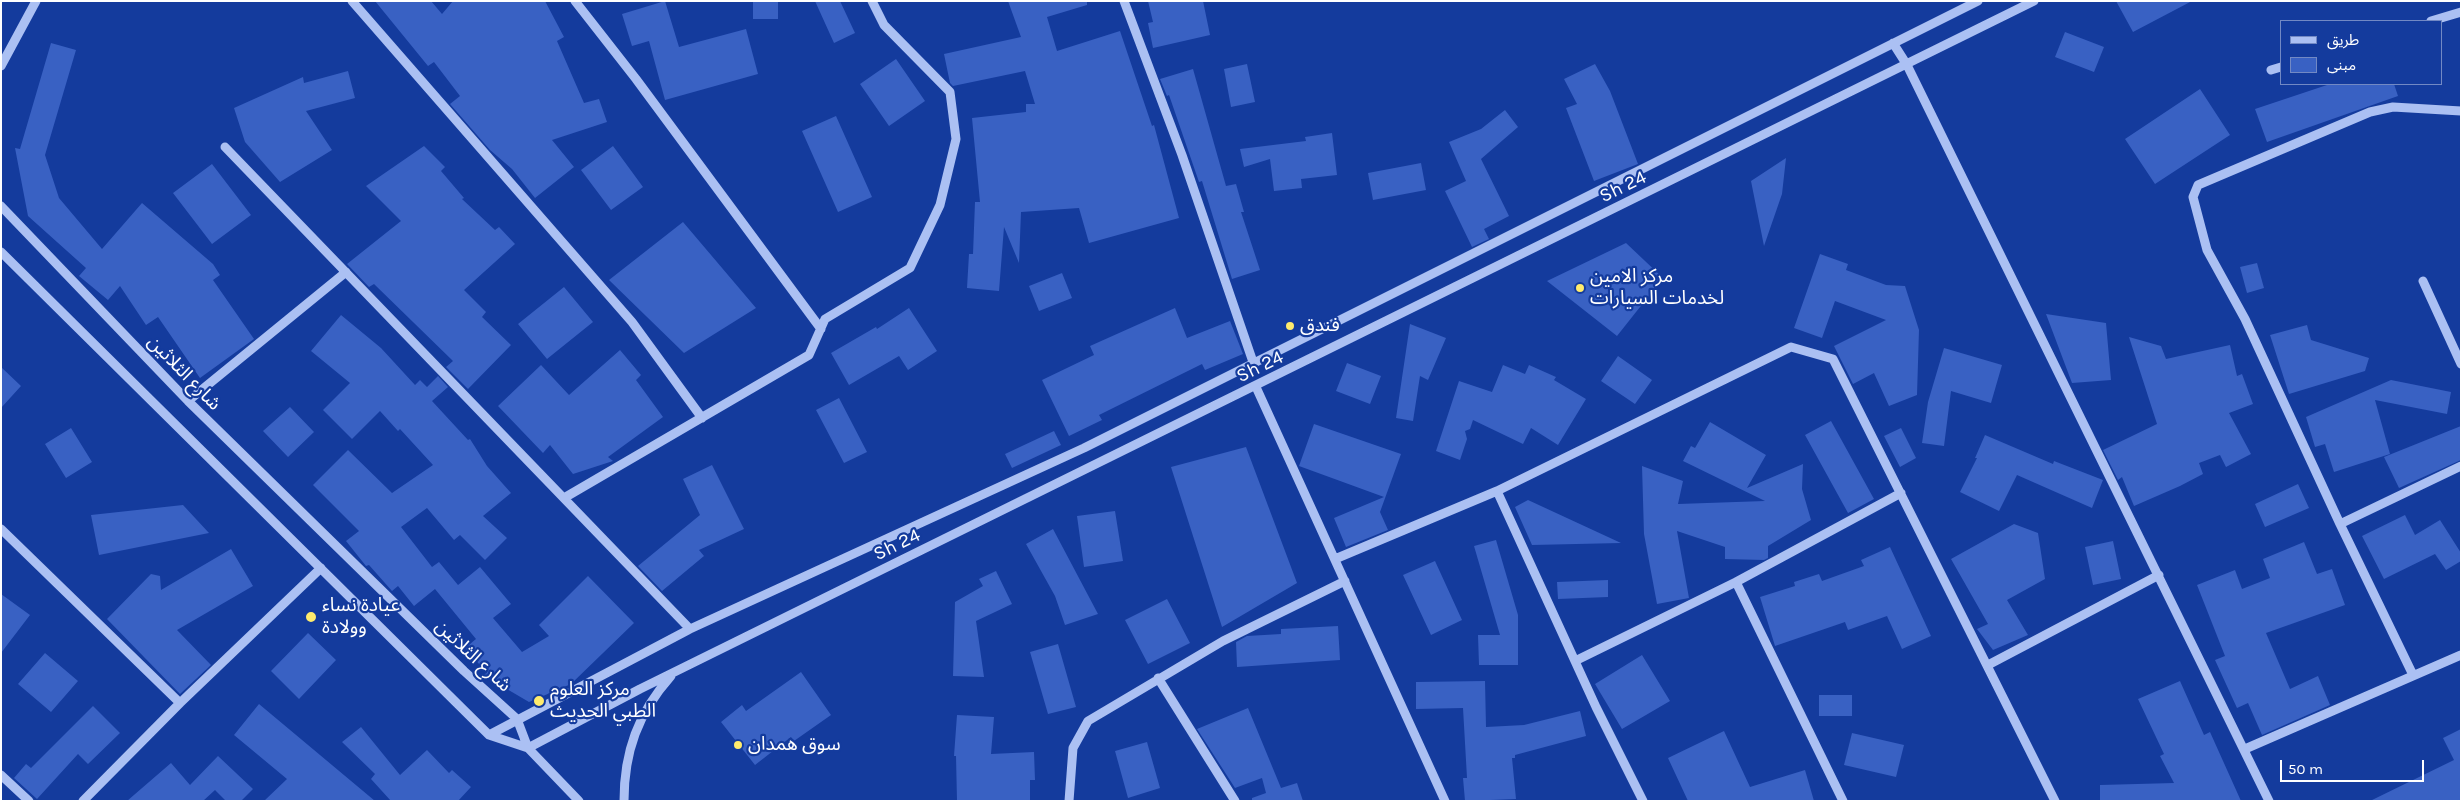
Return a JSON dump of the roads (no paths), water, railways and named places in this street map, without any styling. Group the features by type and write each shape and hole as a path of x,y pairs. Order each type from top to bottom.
{"street":[{"path":"1,66 36,1"},
{"path":"352,1 632,322 702,418"},
{"path":"575,1 636,79 821,329"},
{"path":"564,498 809,355 825,318 910,268 940,205 956,139 950,92 884,25 872,1"},
{"path":"1124,1 1182,155 1253,362"},
{"name":"Sh 24","path":"489,735 690,629 1084,448 1978,1"},
{"name":"Sh 24","path":"528,748 674,673 2034,1"},
{"path":"2434,20 2461,12"},
{"path":"1893,43 1907,65 2269,801"},
{"path":"2270,70 2280,67"},
{"path":"2413,674 2340,524 2245,319 2207,250 2193,196 2198,185 2370,112 2393,107 2461,111"},
{"path":"225,146 690,629"},
{"name":"شارع الثلاثين","path":"1,206 188,401 464,671 517,719 528,748"},
{"path":"1,252 489,735 528,748 579,801"},
{"path":"188,401 346,272"},
{"path":"2423,281 2461,364"},
{"path":"1335,559 1497,490 1791,346 1833,359 2055,801"},
{"path":"1256,387 1445,801"},
{"path":"2340,524 2461,466"},
{"path":"1497,490 1575,661 1643,801"},
{"path":"1575,661 1736,582 1901,493"},
{"path":"1,529 180,703"},
{"path":"83,801 180,703 321,568"},
{"path":"1988,665 2159,575"},
{"path":"1068,801 1073,748 1088,721 1223,641 1345,581"},
{"path":"1736,582 1843,801"},
{"path":"2245,749 2413,674 2461,655"},
{"path":"624,801 625,770 634,732 654,697 674,673"},
{"path":"1158,678 1235,801"},
{"path":"1,775 29,801"}],"place":[{"name":"مركز الامين لخدمات السيارات","path":"1580,288"},
{"name":"فندق","path":"1290,326"},
{"name":"عيادة نساء وولادة","path":"311,617"},
{"name":"مركز العلوم الطبي الحديث","path":"539,701"},
{"name":"سوق همدان","path":"738,745"}]}
